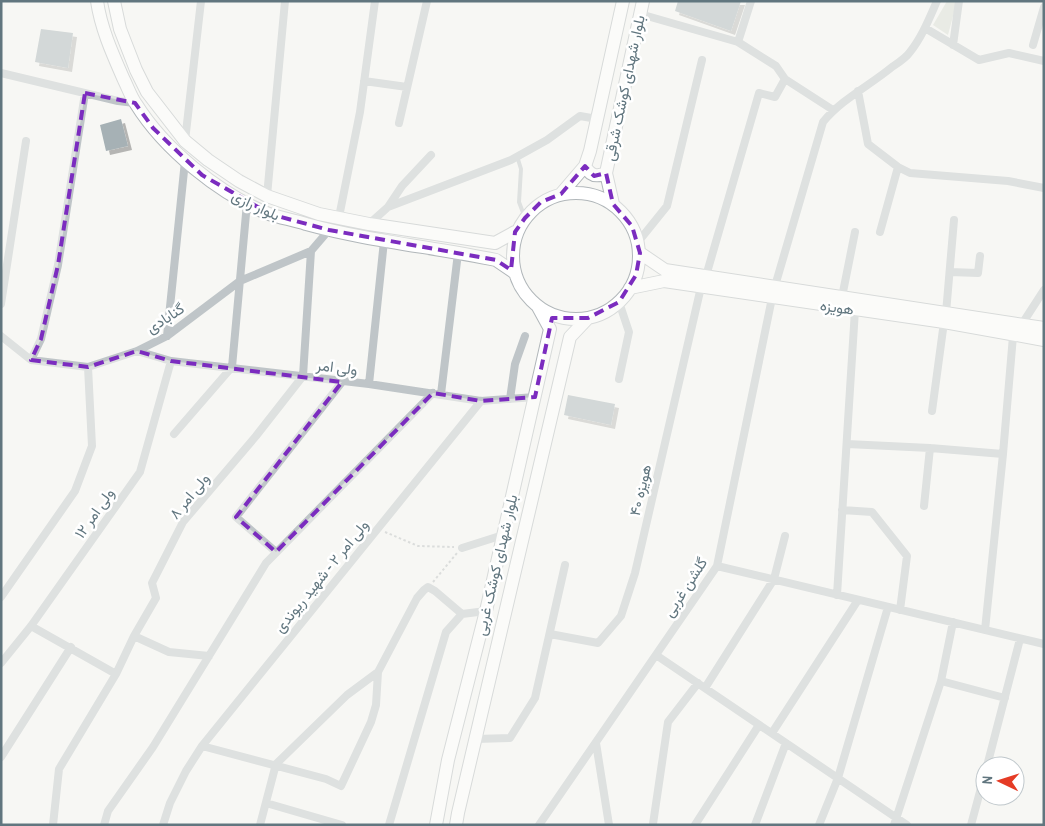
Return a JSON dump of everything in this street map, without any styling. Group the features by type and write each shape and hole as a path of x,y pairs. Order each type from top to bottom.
{"main road":[{"name":"بلوار رازی","path":"97,1 112,53 135,103 154,128 185,161 218,186 247,204 270,214 329,230 496,260 515,273"},
{"name":"بلوار رازی","path":"114,1 120,29 147,92 185,141 208,160 267,196 319,214 369,224 495,243 515,232"},
{"name":"بلوار شهدای کوشک شرقی","path":"562,194 585,166 623,1"},
{"name":"بلوار شهدای کوشک شرقی","path":"613,204 606,173 641,8"},
{"path":"585,166 588,172 594,176 606,173"},
{"path":"578,192 595,195 613,204 623,213 632,226 639,248 636,275 630,288 619,302 604,312 588,318 562,318 538,307 524,292 515,273 512,256 515,232 525,218 541,202 562,194 578,192"},
{"name":"هویزه","path":"639,248 665,270 703,281 773,292 855,310 1022,324 1044,328"},
{"name":"هویزه","path":"630,288 664,281 703,281"},
{"name":"هویزه","path":"773,292 842,297 945,317 1014,336 1044,340"},
{"name":"بلوار شهدای کوشک غربی","path":"436,825 448,760 486,611 550,329 538,307"},
{"name":"بلوار شهدای کوشک غربی","path":"456,825 570,337 588,318"},
{"path":"448,760 470,764"}],"street":[{"path":"185,141 201,1"},
{"path":"267,196 285,1"},
{"path":"339,217 364,81 375,1"},
{"path":"399,123 427,1"},
{"path":"738,42 751,1"},
{"path":"641,8 738,42 776,66 785,79 833,110 909,54 925,28 937,1"},
{"path":"953,45 959,1"},
{"path":"1033,45 1044,7"},
{"path":"925,28 980,60 1009,53 1044,61"},
{"path":"639,248 667,206 702,60"},
{"path":"1,73 118,101 135,103"},
{"path":"703,281 759,93 774,97 785,79"},
{"path":"364,81 407,87"},
{"path":"858,91 868,144 898,167 910,173 1008,181 1044,188"},
{"path":"1,336 31,360 42,339 58,265 85,93"},
{"name":"گلشن غربی","path":"539,825 717,566 773,292 823,122 833,110"},
{"path":"388,207 437,190 517,156 547,140 580,116 597,119"},
{"path":"1,304 26,141"},
{"path":"369,224 388,207 402,186 431,155"},
{"path":"167,336 185,161"},
{"path":"880,232 898,167"},
{"path":"174,434 232,367 247,204"},
{"path":"932,411 945,317 954,220"},
{"name":"گنابادی","path":"31,360 88,367 137,351 167,336 240,281 311,251 329,230"},
{"path":"842,297 855,232"},
{"path":"369,384 384,241"},
{"path":"303,376 311,251"},
{"path":"104,825 108,811 153,747 266,563 437,394 458,252"},
{"path":"950,272 978,273 980,256"},
{"name":"هویزه ۴۰","path":"550,634 598,643 621,616 636,573 703,281"},
{"path":"1022,324 1043,289"},
{"path":"619,302 629,332 619,379"},
{"path":"837,594 855,310"},
{"path":"510,399 515,364 525,336"},
{"path":"985,630 1014,336"},
{"name":"ولی امر","path":"137,351 171,361 369,384 481,400 535,398"},
{"name":"ولی امر ۱۲","path":"1,663 31,626 140,472 171,361"},
{"path":"1,597 75,491 92,446 88,367"},
{"name":"ولی امر ۸","path":"53,825 59,770 116,674 134,636 156,598 152,583 183,522 256,436 303,376"},
{"path":"276,552 236,517 342,382"},
{"name":"ولی امر ۲ - شهید ریوندی","path":"163,825 170,803 186,771 202,746 481,400"},
{"path":"847,444 1003,454"},
{"path":"924,506 930,448"},
{"path":"842,510 872,512 907,556 900,610"},
{"path":"462,548 503,535"},
{"path":"653,824 668,722 701,686 774,580 785,536"},
{"path":"476,739 510,738 535,698 565,565"},
{"path":"717,566 1044,644"},
{"path":"202,746 276,764 326,779 341,786 371,722 376,705 378,672 417,598 428,588 435,591 462,614"},
{"path":"772,733 858,600"},
{"path":"820,825 838,778 888,607"},
{"path":"390,825 446,632 462,614 486,611"},
{"path":"896,821 941,681 953,622"},
{"path":"31,626 116,674"},
{"path":"134,636 169,652 209,656"},
{"path":"990,756 1020,638"},
{"path":"1,757 70,647"},
{"path":"656,655 838,778 896,821 907,825"},
{"path":"260,825 276,764 347,696 378,672"},
{"path":"941,681 1004,698"},
{"path":"695,825 759,725"},
{"path":"596,742 609,825"},
{"path":"755,825 786,743"},
{"path":"266,803 342,825"},
{"path":"971,825 976,806"}],"lane":[{"path":"517,156 520,169 519,202 525,218"}],"path":[{"path":"376,529 418,546 462,548"},
{"path":"428,588 462,548"}],"highlighted area":[{"path":"85,93 135,103 153,128 202,175 270,214 329,230 496,260 511,270 515,232 525,218 541,202 561,194 585,166 594,176 606,173 613,204 632,226 640,253 636,275 619,302 588,318 552,318 535,397 481,401 433,393 276,552 236,517 342,382 171,361 137,351 88,367 31,360 41,339 58,265"}],"shaded area":[{"path":"947,1 957,1 948,35 933,25"}],"building":[{"path":"678,1 741,1 731,31 675,11"},
{"path":"41,29 73,33 68,68 35,62"},
{"path":"121,119 128,146 106,151 100,125"},
{"path":"568,395 615,404 611,425 564,415"}]}
